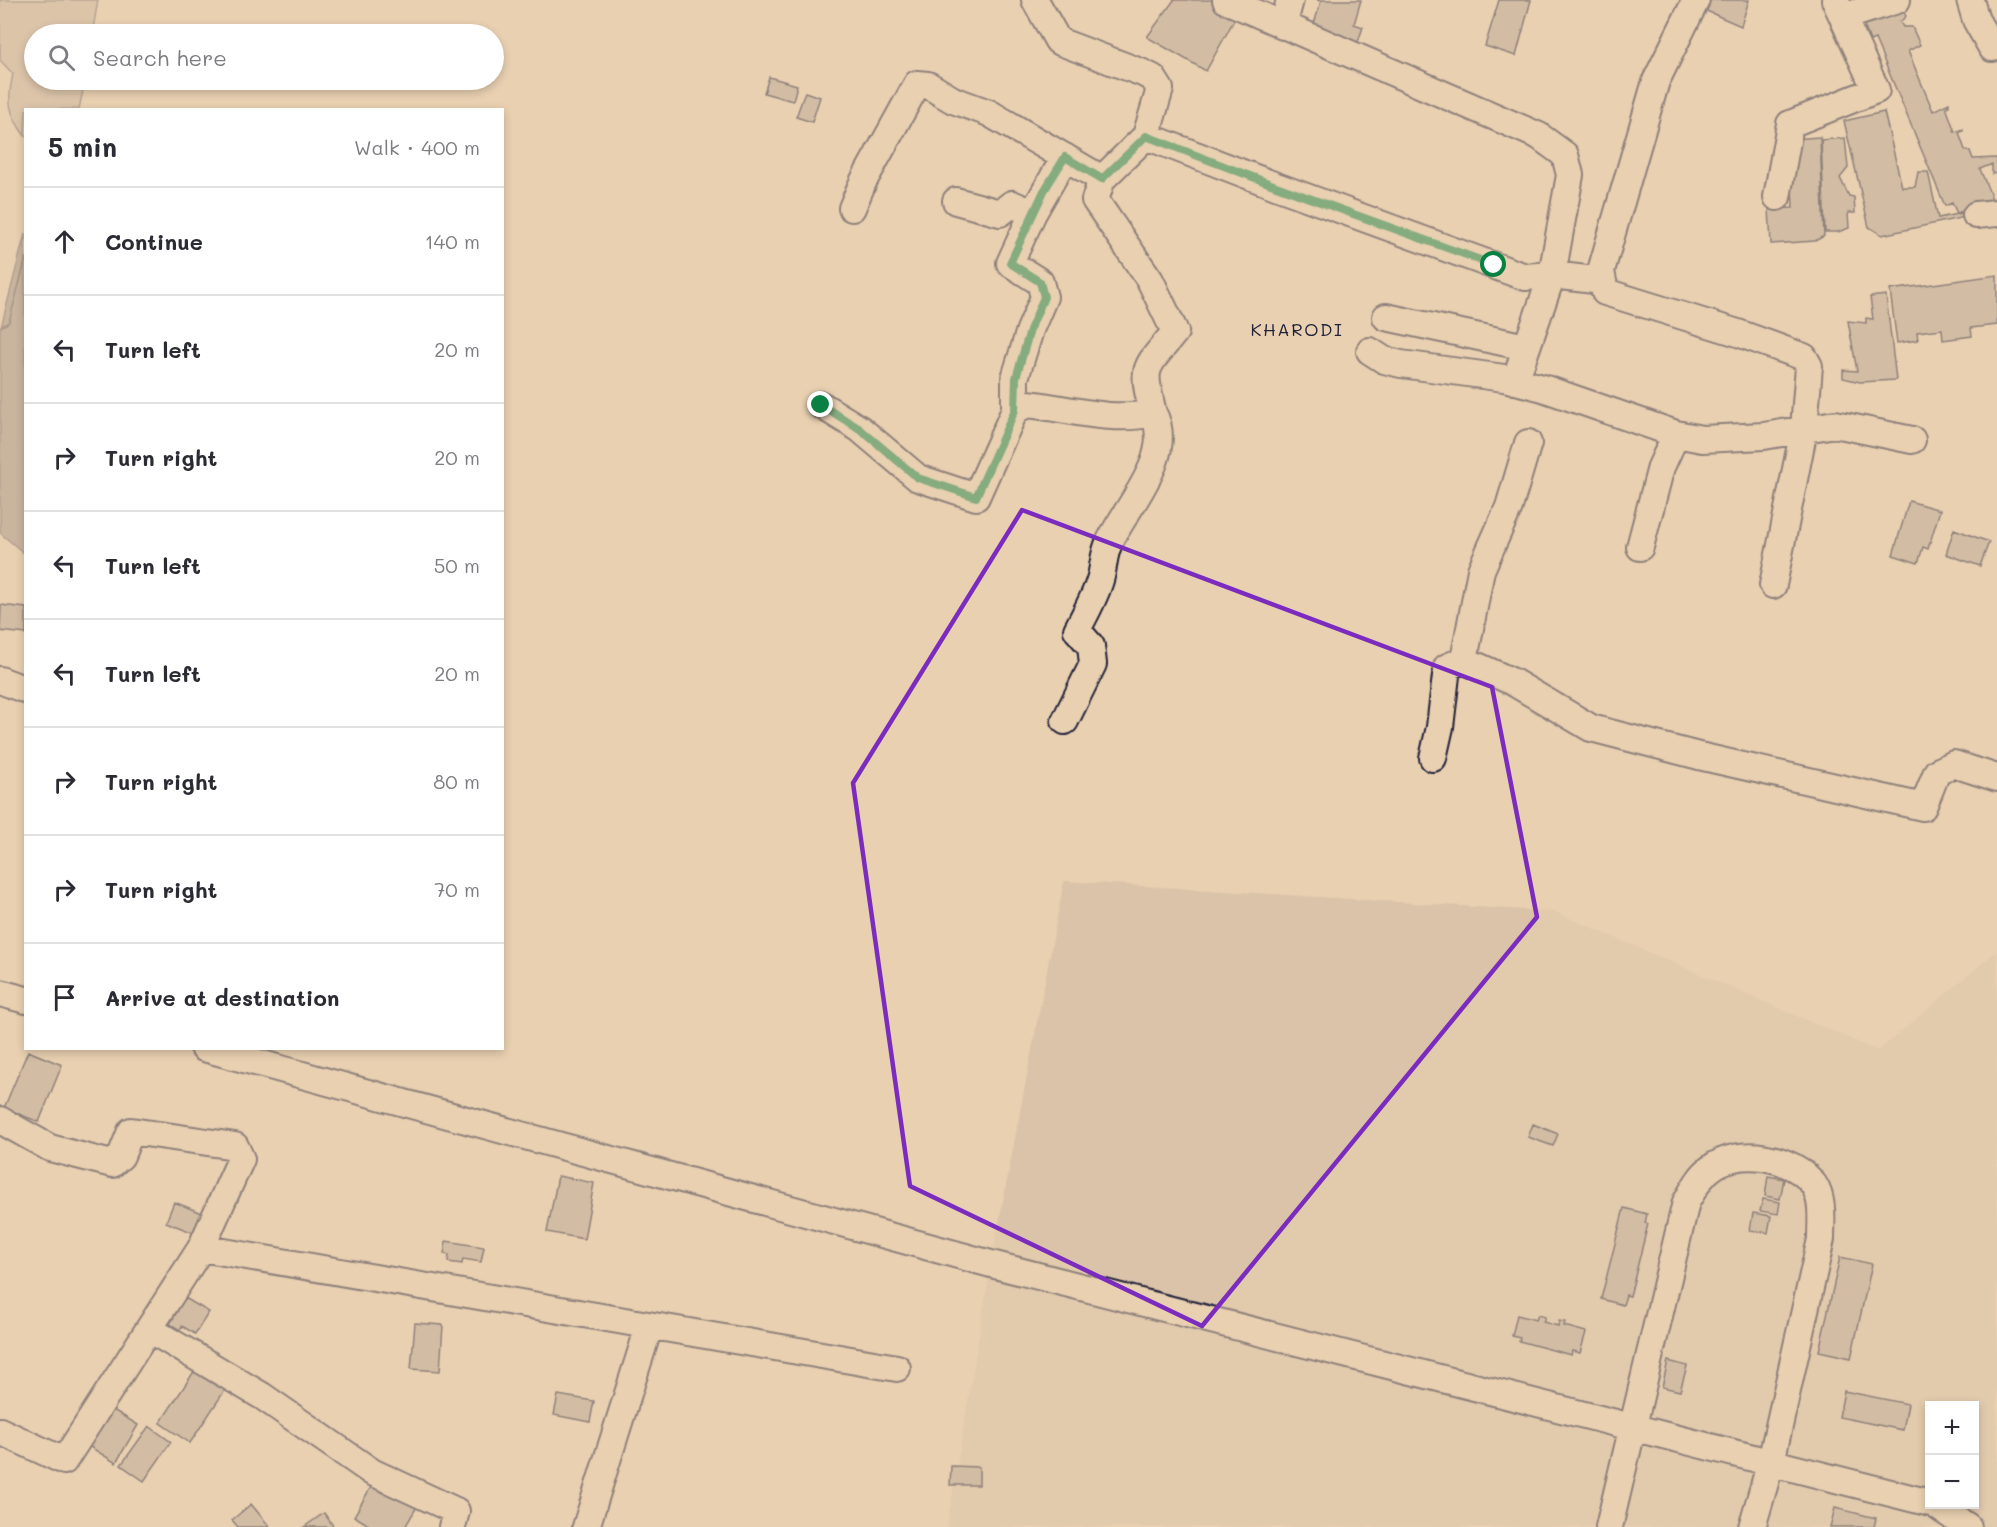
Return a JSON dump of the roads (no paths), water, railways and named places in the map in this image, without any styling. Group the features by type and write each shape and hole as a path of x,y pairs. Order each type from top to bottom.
{"street":[{"path":"1035,0 1058,41 1153,78 1160,89 1146,136 1102,179 1095,200 1150,280 1175,332 1146,368 1144,377 1153,413 1160,426 1158,446 1149,473 1108,545 1101,579 1077,630 1091,646 1093,664 1065,721"},
{"path":"1226,0 1539,136 1565,155 1570,175 1552,275 1515,381"},
{"path":"1283,26 1290,0"},
{"path":"1696,0 1656,81 1601,271 1605,292 1738,333 1804,357 1809,366 1804,429 1773,585"},
{"path":"1776,197 1790,124 1876,90 1839,9 1898,0"},
{"path":"1970,0 1976,20 1992,48 1997,47"},
{"path":"852,208 863,182 917,84 928,85 953,100 989,113 1102,179"},
{"path":"1146,136 1525,277 1552,275 1603,281"},
{"path":"821,405 860,429 918,478 976,497 1015,410 1016,378 1030,330 1044,297 1040,282 1010,263 1033,213 1065,157"},
{"path":"956,201 1000,213 1012,204 1033,213"},
{"path":"1386,317 1526,347"},
{"path":"1370,351 1384,360 1401,364 1515,381 1593,404 1677,434 1702,439 1730,440 1835,424 1912,440"},
{"path":"1015,410 1027,404 1113,417 1136,417 1153,413"},
{"path":"1640,547 1661,467 1677,434"},
{"path":"1464,660 1481,570 1509,507 1528,443"},
{"path":"1433,758 1440,727 1447,667 1464,660 1513,682 1592,728 1699,756 1923,807 1937,772 1953,764 1997,778"},
{"path":"0,680 24,689"},
{"path":"0,993 24,999"},
{"path":"211,1050 991,1264 1925,1502"},
{"path":"0,1120 50,1148 112,1164 121,1156 131,1131 235,1146 241,1159 201,1248 64,1461 0,1431"},
{"path":"1609,1527 1686,1202 1697,1183 1711,1168 1729,1159 1749,1155 1777,1161 1799,1170 1814,1185 1821,1206 1821,1239 1771,1462 1752,1527"},
{"path":"201,1248 897,1368"},
{"path":"586,1527 649,1327"},
{"path":"149,1329 262,1396 372,1472 456,1511 452,1527"},
{"path":"1941,1509 1968,1527"}],"water":[{"path":"24,238 24,553 0,533 0,331"}],"district":[{"name":"KHARODI","path":"1297,330"}]}
